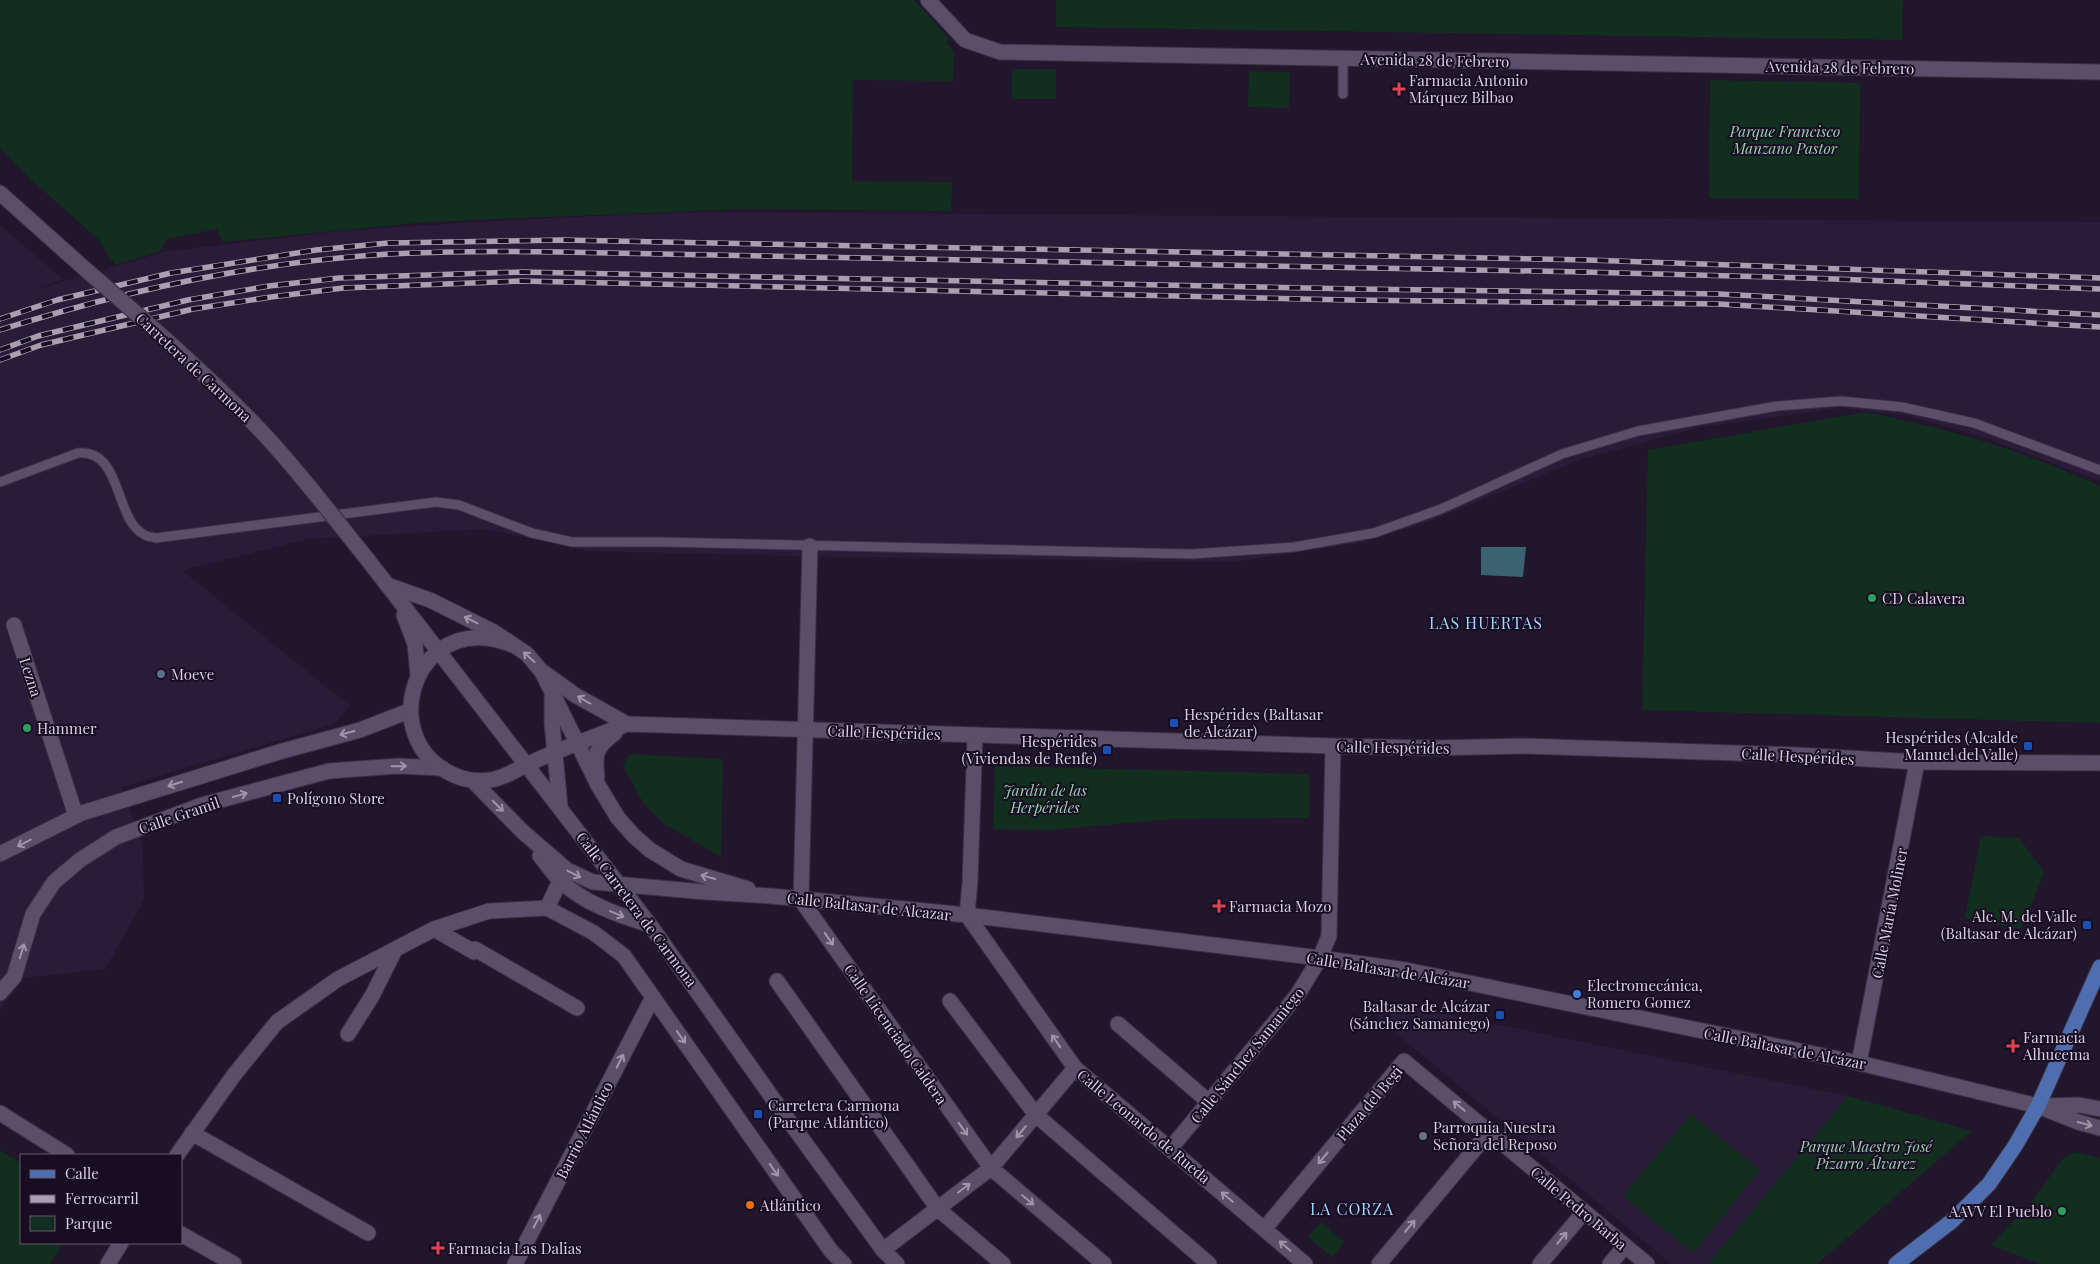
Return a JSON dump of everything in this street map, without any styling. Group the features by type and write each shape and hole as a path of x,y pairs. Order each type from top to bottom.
{"main road":[{"path":"1896,1264 1952,1222 1989,1184 2015,1146 2038,1106 2100,967"}],"street":[{"name":"Avenida 28 de Febrero","path":"933,3 965,40 1000,52 2100,72"},
{"name":"Carretera de Carmona","path":"0,193 181,353 261,432 289,462 368,560"},
{"path":"801,900 810,546"},
{"name":"Calle Carretera de Carmona","path":"368,560 560,806 650,925 776,1103 884,1250 897,1264"},
{"path":"390,589 430,600 494,632 527,654 542,672 598,786 618,818 634,836 662,858 681,869 771,896"},
{"path":"390,589 415,644 418,676 409,711 414,732 418,744 442,768 461,778 472,780 502,778 527,764 627,724"},
{"name":"Lezna","path":"14,625 76,816"},
{"path":"418,676 439,651 460,641 483,638 513,645"},
{"path":"542,672 552,696 552,723 560,806"},
{"path":"542,672 575,695 627,724"},
{"name":"Calle Gramil","path":"0,854 76,816 279,752 360,730 409,711"},
{"path":"527,764 543,746 552,723"},
{"path":"598,786 596,752 602,743 627,724"},
{"name":"Calle Hespérides","path":"627,724 1333,746 1433,748 1533,746 1797,755 1917,762 2100,763"},
{"path":"967,915 970,882 975,735"},
{"name":"Calle Sánchez Samaniego","path":"1170,1149 1298,994 1320,958 1329,936 1333,746"},
{"name":"Calle María Moliner","path":"1859,1062 1917,762"},
{"name":"Calle Gramil","path":"0,994 14,976 33,914 54,882 80,860 116,837 202,805 329,771 406,766 442,768"},
{"path":"472,780 523,832 573,874 593,882 771,896"},
{"path":"523,832 560,881 598,906 650,925"},
{"path":"547,908 560,881"},
{"name":"Calle Baltasar de Alcazar","path":"771,896 967,915"},
{"name":"Calle Licenciado Caldera","path":"801,900 991,1168 1104,1264"},
{"path":"178,1154 234,1074 277,1022 338,979 434,929 489,912 547,908 594,933 624,956 826,1243 844,1264"},
{"name":"Calle Baltasar de Alcázar","path":"967,915 1406,970 1859,1062 2038,1106"},
{"name":"Calle Leonardo de Rueda","path":"967,915 1075,1068 1265,1228"},
{"path":"434,929 474,952 476,949 577,1008"},
{"path":"348,1034 372,996 395,950"},
{"path":"778,981 938,1208 1003,1264"},
{"name":"Barrio Atlántico","path":"515,1264 653,997"},
{"path":"950,1001 1036,1115 1209,1264"},
{"path":"1118,1024 1209,1102"},
{"name":"Plaza del Begi","path":"1265,1228 1404,1061 1489,1132"},
{"path":"884,1250 991,1168 1075,1068"},
{"path":"2038,1106 2079,1105 2100,1109"},
{"path":"2038,1106 2078,1122 2100,1128"},
{"path":"0,1113 65,1154"},
{"path":"1379,1264 1489,1132"},
{"name":"Calle Pedro Barba","path":"1489,1132 1647,1264"},
{"path":"192,1133 368,1233"},
{"path":"1540,1264 1584,1212"},
{"path":"1265,1228 1305,1264"},
{"path":"182,1235 234,1264"},
{"path":"108,1264 120,1244"},
{"path":"1610,1264 1625,1246"}],"lane":[{"path":"1343,58 1343,94"},
{"path":"0,482 78,453 88,452 101,460 113,476 129,518 135,527 144,535 156,538 436,502 459,505 532,533 572,542 661,542 1192,554 1294,547 1374,533 1440,509 1562,454 1638,432 1776,406 1841,401 1902,407 1974,423 2100,470"}],"shaded area":[{"path":"687,212 2100,222 2100,481 1979,436 1910,416 1841,408 1701,427 1579,460 1422,524 1359,543 1232,562 838,557 588,551 487,529 308,539 191,568 183,571 350,706 334,724 122,787 143,845 144,900 105,969 23,978 0,1010 0,225 63,279 35,290 163,252 337,231 526,219"},
{"path":"1387,1002 1848,1096 1708,1264 1671,1264 1377,1017"}],"green space":[{"path":"0,0 914,0 949,39 946,43 954,52 953,81 853,80 852,181 952,182 951,211 744,209 427,222 223,242 217,229 167,239 159,252 115,265 98,239 35,183 0,148"},
{"path":"1056,0 1903,0 1902,40 1056,27"},
{"path":"1012,69 1056,69 1056,99 1012,99"},
{"path":"1249,71 1290,72 1289,108 1248,107"},
{"name":"Parque Francisco Manzano Pastor","path":"1710,80 1860,83 1859,199 1709,198"},
{"name":"CD Calavera","path":"1866,412 1926,425 2014,451 2100,486 2100,723 1642,710 1648,450"},
{"path":"629,754 723,759 721,857 663,823 644,804 623,766"},
{"name":"Jardín de las Herpérides","path":"995,766 1309,774 1309,818 1173,819 1048,830 993,829"},
{"path":"1981,836 2019,838 2044,872 2021,929 1965,918"},
{"name":"Parque Maestro José Pizarro Álvarez","path":"1848,1096 1972,1131 1817,1264 1708,1264"},
{"path":"1691,1114 1760,1170 1693,1253 1623,1196"},
{"path":"0,1150 20,1162 20,1244 62,1244 50,1264 0,1264"},
{"name":"AAVV El Pueblo","path":"2076,1152 2100,1158 2100,1264 2040,1264 1991,1245 2032,1201 2064,1157"},
{"path":"1321,1222 1344,1242 1332,1257 1308,1237"}],"water":[{"path":"1481,547 1526,547 1523,577 1481,575"}],"railway":[{"path":"0,319 57,300 171,273 316,250 388,243 562,240 1588,260 2100,278"},
{"path":"0,330 95,302 144,290 241,271 340,258 389,254 496,251 1583,272 2100,289"},
{"path":"0,350 38,336 188,300 269,286 339,278 521,272 1356,289 1719,294 2100,315"},
{"path":"0,360 41,345 193,309 271,297 343,288 521,281 1349,300 1719,304 2100,327"}],"place":[{"name":"Farmacia Antonio Márquez Bilbao","path":"1399,89"},
{"name":"CD Calavera","path":"1872,598"},
{"name":"Moeve","path":"161,674"},
{"name":"Hespérides (Baltasar de Alcázar)","path":"1174,723"},
{"name":"Hammer","path":"27,728"},
{"name":"Hespérides (Alcalde Manuel del Valle)","path":"2028,746"},
{"name":"Hespérides (Viviendas de Renfe)","path":"1107,750"},
{"name":"Polígono Store","path":"277,798"},
{"name":"Farmacia Mozo","path":"1219,906"},
{"name":"Alc. M. del Valle (Baltasar de Alcázar)","path":"2087,925"},
{"name":"Electromecánica, Romero Gomez","path":"1577,994"},
{"name":"Baltasar de Alcázar (Sánchez Samaniego)","path":"1500,1015"},
{"name":"Farmacia Alhucema","path":"2013,1046"},
{"name":"Carretera Carmona (Parque Atlántico)","path":"758,1114"},
{"name":"Parroquia Nuestra Señora del Reposo","path":"1423,1136"},
{"name":"Atlántico","path":"750,1205"},
{"name":"AAVV El Pueblo","path":"2062,1211"},
{"name":"Farmacia Las Dalias","path":"438,1248"}],"district":[{"name":"LAS HUERTAS","path":"1486,622"},
{"name":"LA CORZA","path":"1352,1208"}]}
